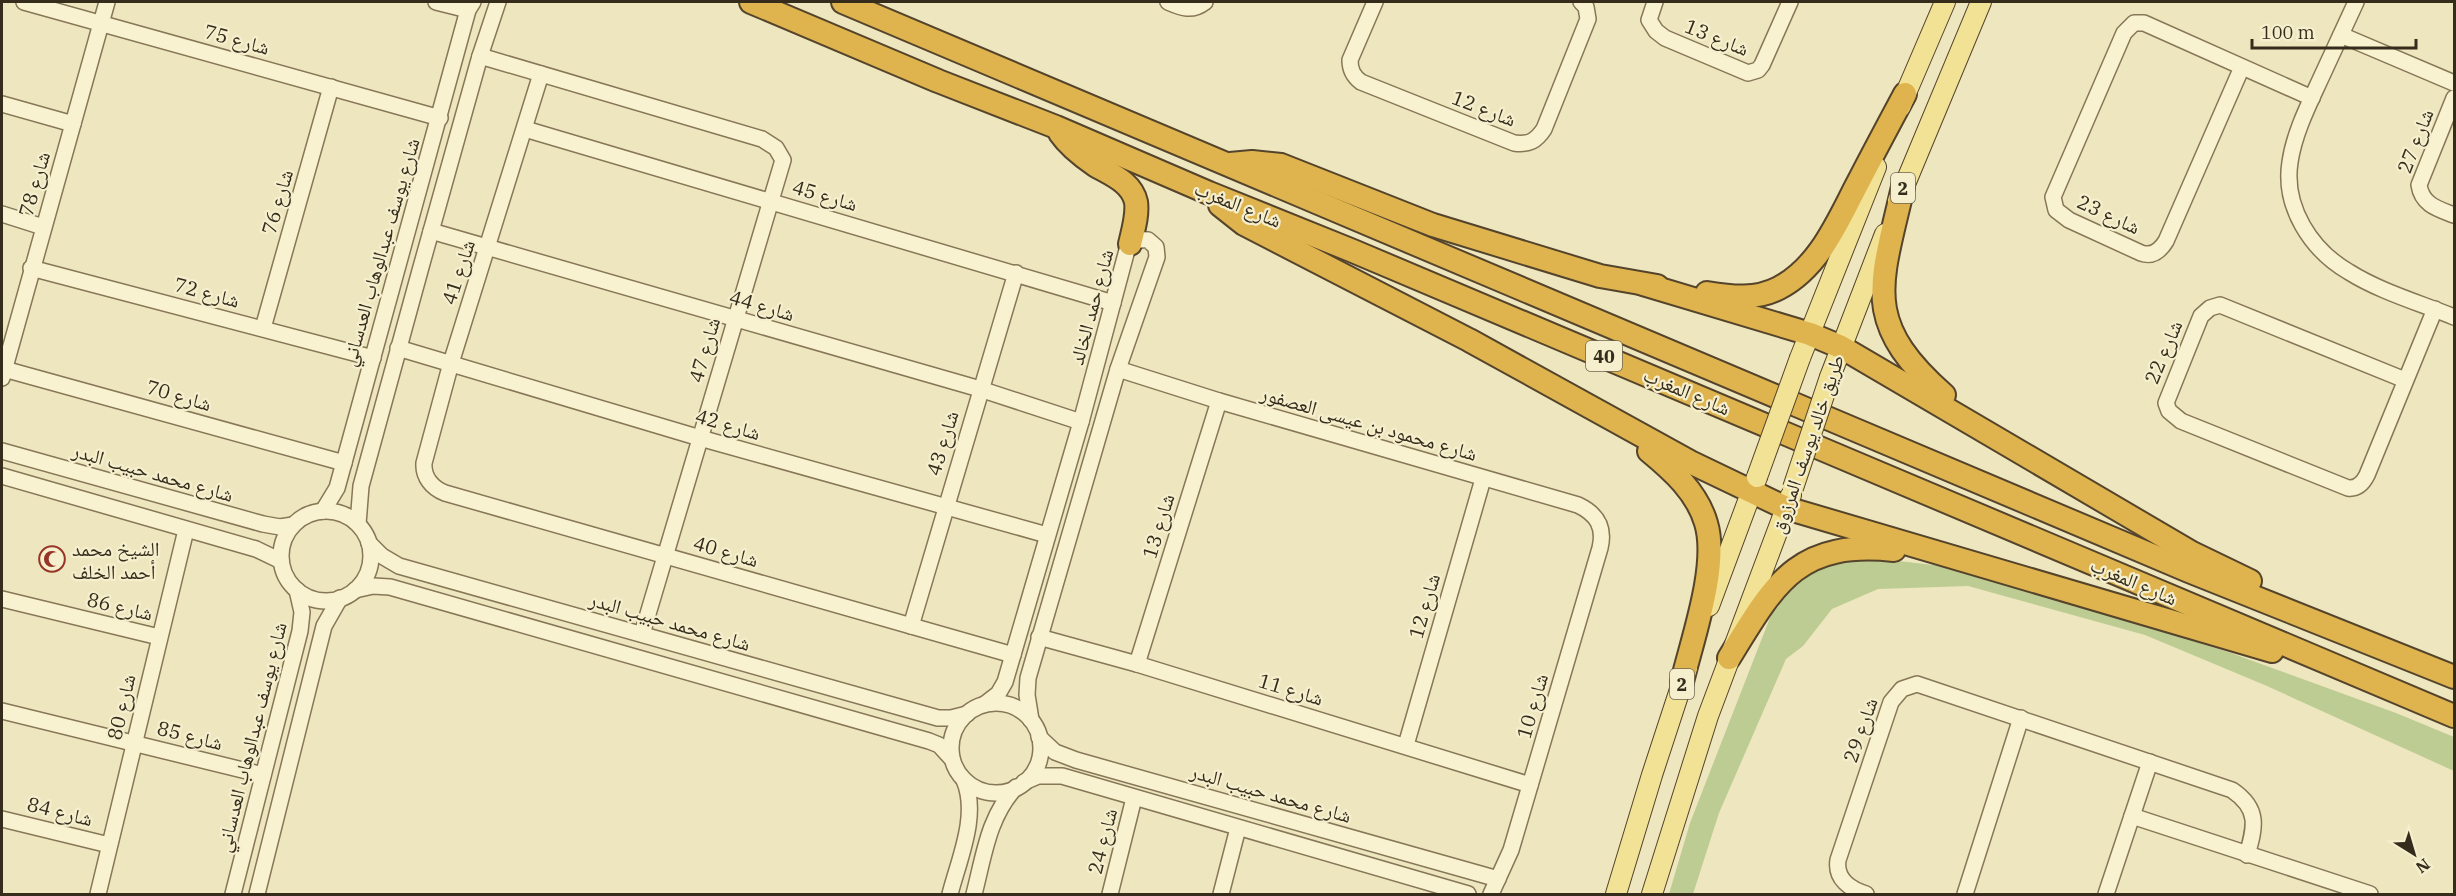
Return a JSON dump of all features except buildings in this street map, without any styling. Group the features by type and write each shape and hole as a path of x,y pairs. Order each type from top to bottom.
{"highway":[{"name":"شارع المغرب","path":"751,2 1353,251 2454,716"},
{"name":"شارع المغرب","path":"843,2 2189,572 2454,677"},
{"path":"1226,165 1240,162 1281,165 1433,225 1600,276 1744,297 1767,293 1788,282 1808,265 1829,237 1905,93"},
{"path":"1056,127 1064,139 1080,154 1131,189 1136,202 1136,213 1130,244"},
{"path":"1903,187 1884,275 1883,306 1886,321 1907,359 1933,386 1981,427"},
{"path":"1209,193 1231,215 1244,224 1469,340 1599,414 1690,462 1949,557 2231,641 2352,672"},
{"path":"1643,284 1810,334 1841,347 2193,553 2379,646"},
{"path":"1599,414 1655,456 1677,476 1696,500 1706,523 1707,577 1682,682"},
{"path":"1729,658 1756,615 1784,580 1813,558 1854,548 1877,548 1949,557"}],"main road":[{"name":"طريق خالد يوسف المرزوق","path":"1616,894 1682,682 1800,358 1905,93 1945,2"},
{"name":"طريق خالد يوسف المرزوق","path":"1652,894 1708,716 1790,498 1841,347 1903,187 1982,2"}],"street":[{"name":"شارع 75","path":"24,2 440,118"},
{"name":"شارع 78","path":"3,373 8,325 31,268 107,2"},
{"path":"436,2 470,6"},
{"path":"1168,2 1189,9 1205,2"},
{"name":"شارع 12","path":"1375,2 1350,60 1351,69 1356,78 1481,130 1523,144 1531,143 1544,129 1588,19 1586,7 1581,2"},
{"name":"شارع 13","path":"1655,2 1649,20 1660,35 1748,73 1758,70 1762,65 1790,2"},
{"path":"2356,2 2297,134 2289,173 2291,194 2302,225 2319,248 2349,272 2454,317"},
{"path":"358,524 361,486 495,5"},
{"name":"شارع يوسف عبدالوهاب العدساني","path":"323,511 335,492 344,463 470,6"},
{"name":"شارع 23","path":"2242,67 2166,241 2158,251 2150,255 2141,253 2069,220 2056,210 2053,197 2124,33 2130,25 2136,22 2144,23 2312,98"},
{"path":"2341,35 2454,83"},
{"path":"480,56 541,74"},
{"name":"شارع 41","path":"430,483 424,473 424,463 451,363 541,74"},
{"name":"شارع 47","path":"541,74 762,139 776,148 782,156 783,163 772,201 642,634"},
{"name":"شارع 76","path":"263,328 331,87"},
{"name":"شارع 27","path":"2454,98 2419,185 2421,194 2427,202 2454,215"},
{"path":"2,104 73,124"},
{"name":"شارع 45","path":"525,129 1113,303"},
{"path":"2,214 43,227"},
{"name":"شارع 44","path":"431,231 980,389 1081,422"},
{"name":"شارع حمد الخالد","path":"985,704 1002,688 1013,655 1130,244 1142,239 1148,240 1153,243 1158,253 1118,369 1039,637 1027,685 1031,720"},
{"path":"398,264 404,272 408,273 421,267"},
{"name":"شارع 72","path":"31,268 373,357"},
{"name":"شارع 43","path":"911,626 1016,273"},
{"path":"391,292 400,288 405,290 409,293 411,302"},
{"name":"شارع 22","path":"2405,380 2220,305 2207,310 2201,316 2166,403 2169,411 2181,422 2351,489 2360,485 2367,475 2435,309"},
{"name":"شارع 42","path":"398,348 700,438 1047,535"},
{"name":"شارع محمود بن عيسى العصفور","path":"1118,369 1219,401 1578,505 1593,514 1600,526"},
{"name":"شارع 70","path":"3,373 344,463"},
{"name":"شارع 13","path":"1137,664 1219,401"},
{"name":"شارع محمد حبيب البدر","path":"2,451 263,525 276,527 293,525"},
{"path":"1069,462 1074,471 1079,472 1089,468"},
{"path":"75,498 81,490 80,473"},
{"path":"2,476 261,550 281,561"},
{"name":"شارع 12","path":"1406,746 1483,478"},
{"path":"103,506 100,496 105,486 115,483"},
{"name":"شارع 40","path":"430,483 445,493 1013,655"},
{"path":"1060,492 1070,487 1078,492 1080,498"},
{"path":"355,590 369,569 369,543 358,524 338,512 323,511 306,515 293,525 284,538 281,561 285,574 297,590 317,600 340,598 355,590 373,586 390,587 914,736 939,745 952,759 964,780 972,786 990,792 1000,792 1038,776 1051,775 1068,778 1468,894"},
{"name":"شارع 10","path":"1491,894 1511,850 1600,548 1602,536 1600,526"},
{"name":"شارع 80","path":"98,894 186,530"},
{"name":"شارع محمد حبيب البدر","path":"369,543 382,556 399,566 921,714 943,719 967,714"},
{"path":"390,587 387,580 388,573 399,566"},
{"name":"شارع يوسف عبدالوهاب العدساني","path":"233,894 302,619 302,605 297,590"},
{"path":"495,617 501,611 503,603 501,595"},
{"path":"257,894 324,626 340,598"},
{"name":"شارع 86","path":"2,599 159,637"},
{"path":"521,623 518,615 522,606 530,603"},
{"path":"302,619 315,615 320,617 324,626"},
{"name":"شارع 11","path":"1039,637 1137,664 1530,785"},
{"path":"764,694 771,689 775,681 774,672"},
{"path":"795,703 791,693 795,684 805,681"},
{"name":"شارع 29","path":"1866,894 1853,889 1843,880 1838,873 1838,865 1893,697 1907,686 1923,685 2226,787 2241,796 2250,809 2254,821 2254,833 2247,855"},
{"path":"952,759 953,734 967,714 985,704 1000,703 1014,707 1031,720 1039,737 1038,762 999,807 992,824 975,894"},
{"name":"شارع 85","path":"2,711 263,775"},
{"path":"914,736 921,731 924,722 921,714"},
{"path":"1965,894 2021,718"},
{"name":"شارع محمد حبيب البدر","path":"1039,737 1055,752 1076,760 1497,879"},
{"path":"1068,778 1064,773 1065,766 1069,761 1076,760"},
{"path":"2106,894 2150,762"},
{"path":"950,894 969,818 970,800 964,780"},
{"name":"شارع 24","path":"1110,894 1134,798"},
{"path":"969,818 982,813 989,817 992,824"},
{"path":"2132,816 2370,894"},
{"name":"شارع 84","path":"2,819 109,845"},
{"path":"1295,844 1302,842 1306,837 1305,825"},
{"path":"1221,894 1238,828"},
{"path":"1320,852 1317,839 1321,833 1327,831"}],"green space":[{"path":"1830,553 1959,568 2231,653 2396,713 2454,737 2454,771 2267,686 2145,635 1968,586 1878,589 1832,609 1803,646 1786,659 1719,813 1693,894 1669,894 1690,823 1773,610 1797,574"}],"place":[{"name":"الشيخ محمد أحمد الخلف","path":"52,559"}]}
